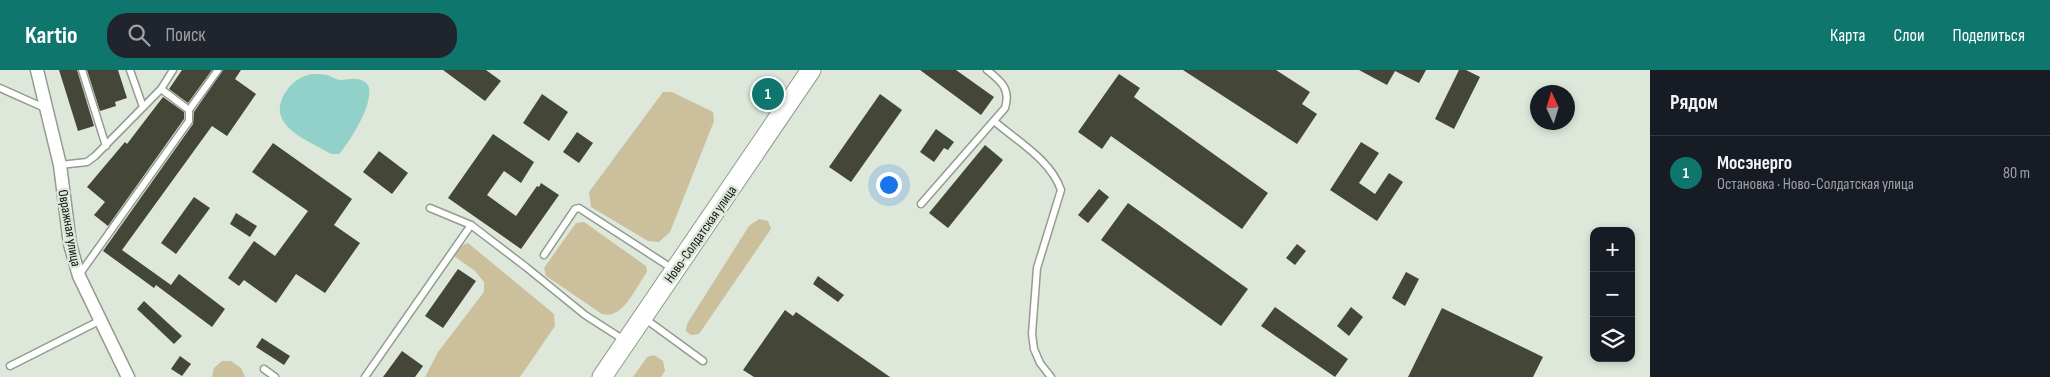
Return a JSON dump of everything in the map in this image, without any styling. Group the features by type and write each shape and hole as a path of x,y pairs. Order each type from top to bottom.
{"main road":[{"name":"Ново-Солдатская улица","path":"602,377 799,91 811,70"},
{"name":"Ново-Солдатская улица","path":"799,91 821,70"}],"street":[{"name":"Овражная улица","path":"37,70 60,166 70,244 79,276 128,377"}],"lane":[{"path":"82,70 106,146"},
{"path":"130,70 143,107"},
{"path":"60,166 87,162 106,146 161,90 173,70"},
{"path":"79,276 189,122 189,110 218,70"},
{"path":"921,204 1005,108 1007,101 1006,90 1002,82 987,70"},
{"path":"0,88 47,110"},
{"path":"161,90 189,110"},
{"path":"994,121 1048,166 1057,180 1060,190 1037,268 1032,334 1034,348 1040,363 1051,377"},
{"path":"430,208 471,225 584,315 626,341"},
{"path":"544,255 575,209 579,208 675,270"},
{"path":"365,377 471,225"},
{"path":"642,317 703,361"},
{"path":"10,366 101,320"},
{"path":"264,369 275,377"}],"shaded area":[{"path":"663,92 672,92 713,112 714,121 670,232 659,242 648,241 591,207 589,192"},
{"path":"759,219 768,221 771,229 699,334 691,335 686,331 687,324 749,226"},
{"path":"584,222 646,266 647,272 628,301 623,307 610,315 602,314 546,276 544,268 576,223"},
{"path":"468,243 554,314 555,326 520,377 425,377 438,352 484,292 484,282 475,271 454,256 458,247"},
{"path":"654,355 663,361 665,371 661,377 633,377 647,357"},
{"path":"222,361 231,361 241,368 245,377 212,377 214,368"}],"water":[{"path":"312,74 327,75 340,80 360,79 369,88 369,96 362,118 350,140 339,154 331,154 292,131 285,123 281,114 280,105 288,89 296,80"}],"building":[{"path":"59,70 77,70 94,126 78,131"},
{"path":"87,70 118,70 127,98 115,102 116,106 100,111"},
{"path":"182,70 212,70 188,103 169,89"},
{"path":"223,70 241,70 235,79 256,94 227,136 212,126 122,250 171,285 179,274 225,309 212,327 156,285 154,288 103,251 193,124 194,112"},
{"path":"443,70 486,70 501,81 485,101"},
{"path":"920,70 956,70 994,97 981,115"},
{"path":"1183,70 1276,70 1310,92 1302,104 1317,114 1297,144"},
{"path":"1359,70 1426,70 1419,83 1395,71 1387,85"},
{"path":"1459,70 1466,70 1480,77 1454,129 1435,119"},
{"path":"1119,74 1140,88 1134,97 1268,193 1242,229 1111,136 1102,149 1078,132"},
{"path":"542,94 568,112 549,141 523,123"},
{"path":"880,94 902,110 851,182 829,167"},
{"path":"163,97 184,112 184,119 108,226 94,215 105,202 87,187 125,142 127,144"},
{"path":"936,129 954,142 948,150 944,148 934,162 920,152"},
{"path":"577,132 593,143 579,163 563,152"},
{"path":"493,134 534,162 521,183 504,171 487,195 516,216 541,183 559,195 521,249 448,198"},
{"path":"1361,142 1379,153 1359,183 1375,194 1389,173 1403,182 1377,221 1330,190"},
{"path":"273,143 352,199 334,225 360,243 325,293 296,274 276,303 244,280 239,286 228,278 254,241 275,256 308,211 252,172"},
{"path":"985,145 1003,160 948,228 929,213"},
{"path":"379,151 408,173 392,194 363,172"},
{"path":"1099,189 1109,197 1088,223 1078,215"},
{"path":"194,197 210,208 176,254 161,243"},
{"path":"1128,203 1248,289 1221,326 1101,240"},
{"path":"236,213 257,226 250,237 230,224"},
{"path":"1297,244 1306,251 1295,265 1286,258"},
{"path":"458,269 476,281 443,328 425,316"},
{"path":"1406,272 1419,279 1405,306 1392,298"},
{"path":"818,276 844,295 838,302 813,284"},
{"path":"144,301 182,336 174,344 137,309"},
{"path":"1275,307 1348,359 1335,377 1261,326"},
{"path":"1351,307 1363,317 1349,336 1337,326"},
{"path":"1442,308 1543,357 1533,377 1408,377"},
{"path":"785,310 793,316 796,312 890,377 754,377 743,370"},
{"path":"262,338 290,356 284,365 256,347"},
{"path":"402,351 423,366 415,377 383,377"},
{"path":"180,356 191,364 182,376 171,369"}],"place":[{"name":"Мосэнерго","path":"768,94"}]}
